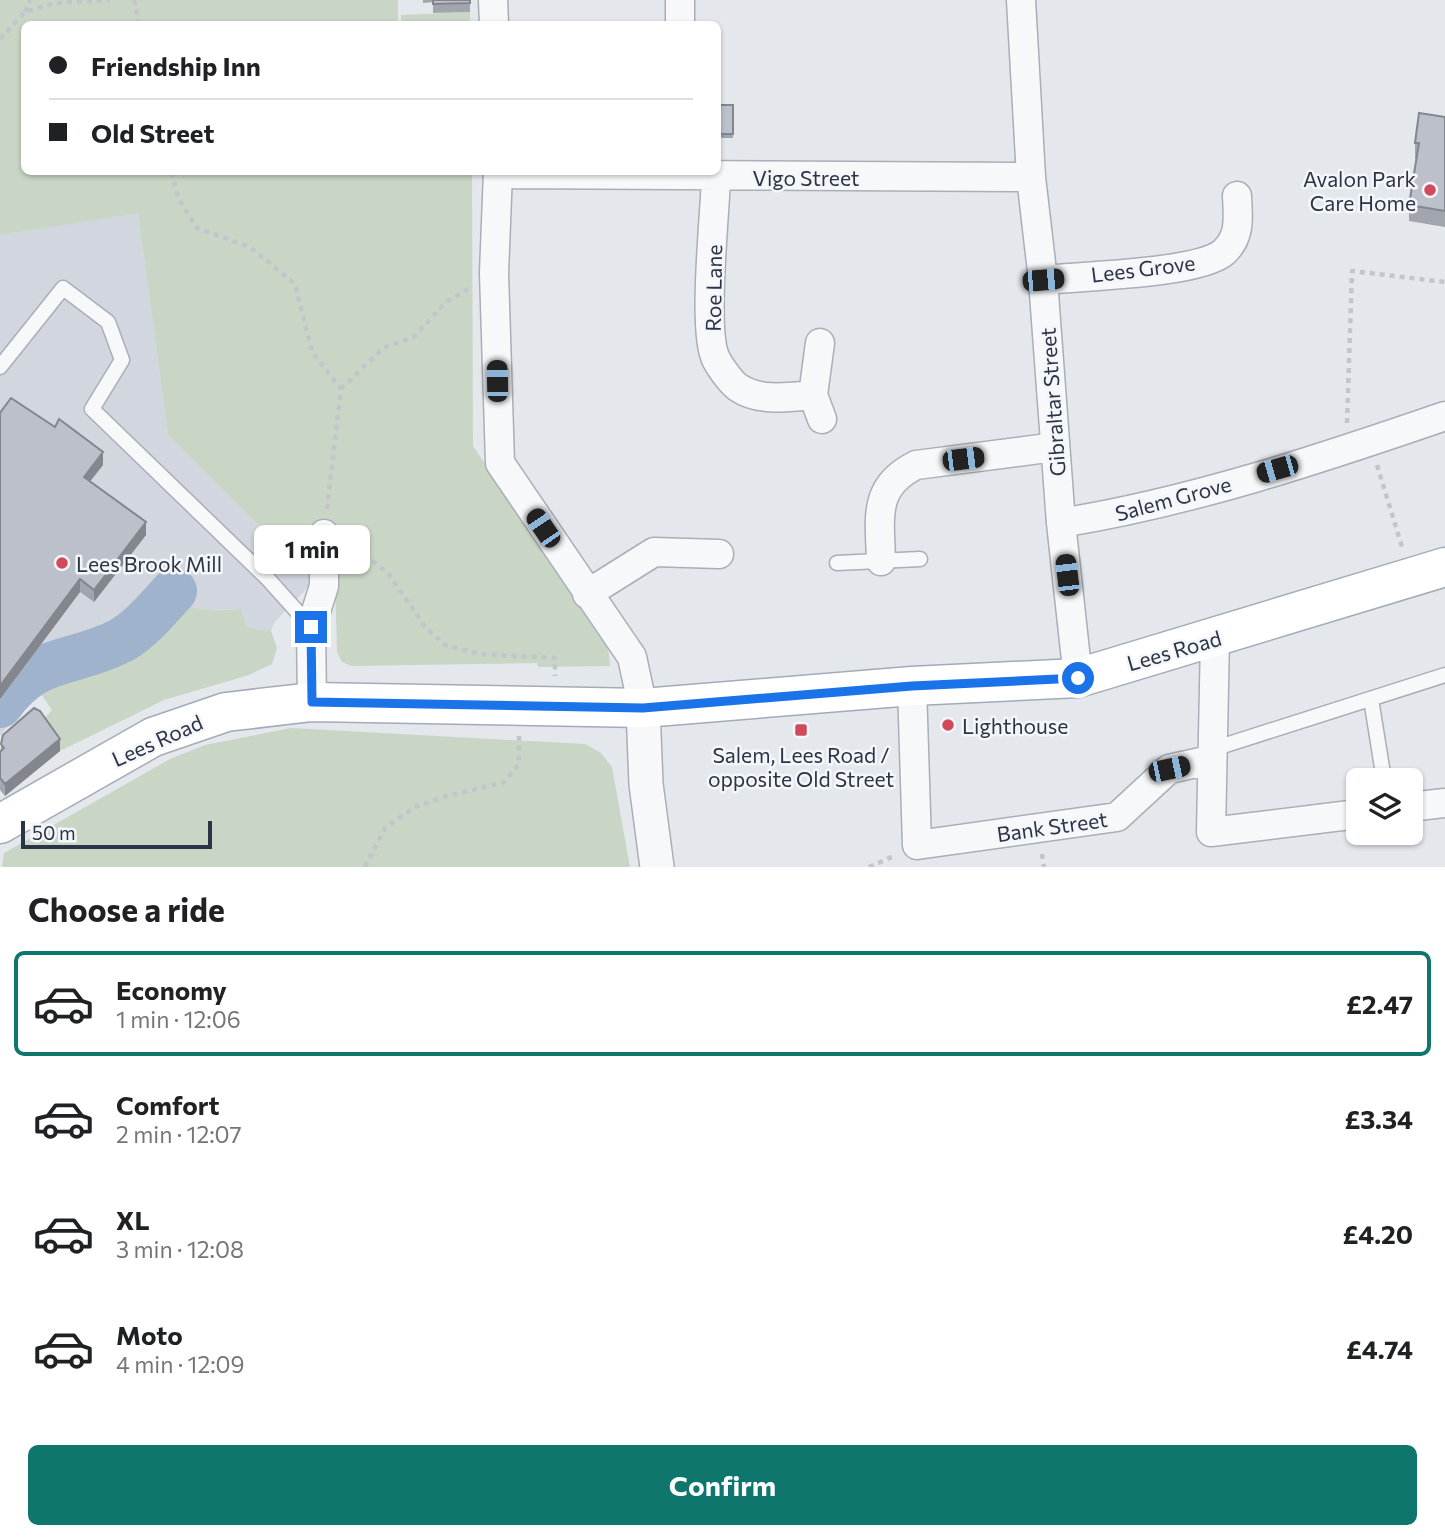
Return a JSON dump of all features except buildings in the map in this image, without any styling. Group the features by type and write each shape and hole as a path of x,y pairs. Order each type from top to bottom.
{"main road":[{"name":"Lees Road","path":"0,824 130,748 178,726 226,712 312,702 643,708 912,686 1078,678 1428,573"}],"street":[{"path":"493,0 494,21"},
{"path":"680,0 680,21"},
{"name":"Gibraltar Street","path":"1021,0 1031,177 1043,280 1061,523 1078,678"},
{"path":"498,175 494,273 500,463 632,657 643,708 646,785 657,867"},
{"name":"Vigo Street","path":"704,175 1031,177"},
{"name":"Roe Lane","path":"716,177 709,324 715,359 738,388 759,396 817,407 820,343"},
{"name":"Lees Grove","path":"1043,280 1196,265 1224,252 1238,230 1237,196"},
{"name":"Salem Grove","path":"1061,523 1134,511 1360,445 1445,416"},
{"path":"881,561 880,508 887,487 901,473 916,465 1055,447"},
{"path":"312,702 311,627 324,586 325,529"},
{"path":"587,594 654,552 719,554"},
{"path":"1215,638 1210,755 1211,832 1346,815"},
{"name":"Bank Street","path":"912,686 917,845 1117,817 1169,769 1210,755"},
{"path":"1423,806 1445,803"}],"lane":[{"path":"0,367 63,288 107,322 122,360 92,409 268,579 311,627"},
{"path":"837,563 920,559"},
{"path":"1210,755 1445,675"},
{"path":"1371,699 1382,768"}],"path":[{"path":"0,39 25,12 30,0"},
{"path":"25,12 55,3 110,0"},
{"path":"134,0 138,21"},
{"path":"173,175 178,198 197,228 250,247 295,284 313,352 341,389"},
{"path":"1428,573 1360,445 1352,271 1445,282"},
{"path":"494,273 446,303 414,337 383,348 341,389 325,529 388,573 425,628 445,645 479,654 555,658 555,677"},
{"path":"365,867 385,828 415,807 450,795 503,783 519,764 519,735"}],"shaded area":[{"path":"138,212 168,435 314,581 274,623 271,631 247,627 241,609 209,610 193,608 181,602 153,629 132,644 36,686 0,737 0,235"}],"green space":[{"path":"0,0 398,0 398,21 21,21 21,175 472,175 473,446 608,647 610,666 538,667 537,663 352,666 342,662 337,652 335,579 314,581 168,435 138,213 0,235"},
{"path":"470,12 470,21 401,21 401,15"},
{"path":"181,602 203,609 241,609 247,627 271,631 277,648 272,664 249,675 164,700 60,751 40,723 52,710 36,686 59,670 118,650 145,636"},
{"path":"291,728 585,744 601,753 612,767 630,867 2,867 4,853 170,759 205,745"}],"waterway":[{"path":"0,705 14,688 42,668 122,640 143,624 174,591"}],"place":[{"name":"Avalon Park Care Home","path":"1430,190"},
{"name":"Lees Brook Mill","path":"62,563"},
{"name":"Lighthouse","path":"948,725"},
{"name":"Salem, Lees Road / opposite Old Street","path":"801,730"}],"route":[{"path":"311,627 312,702 643,708 912,686 1078,678"}]}
